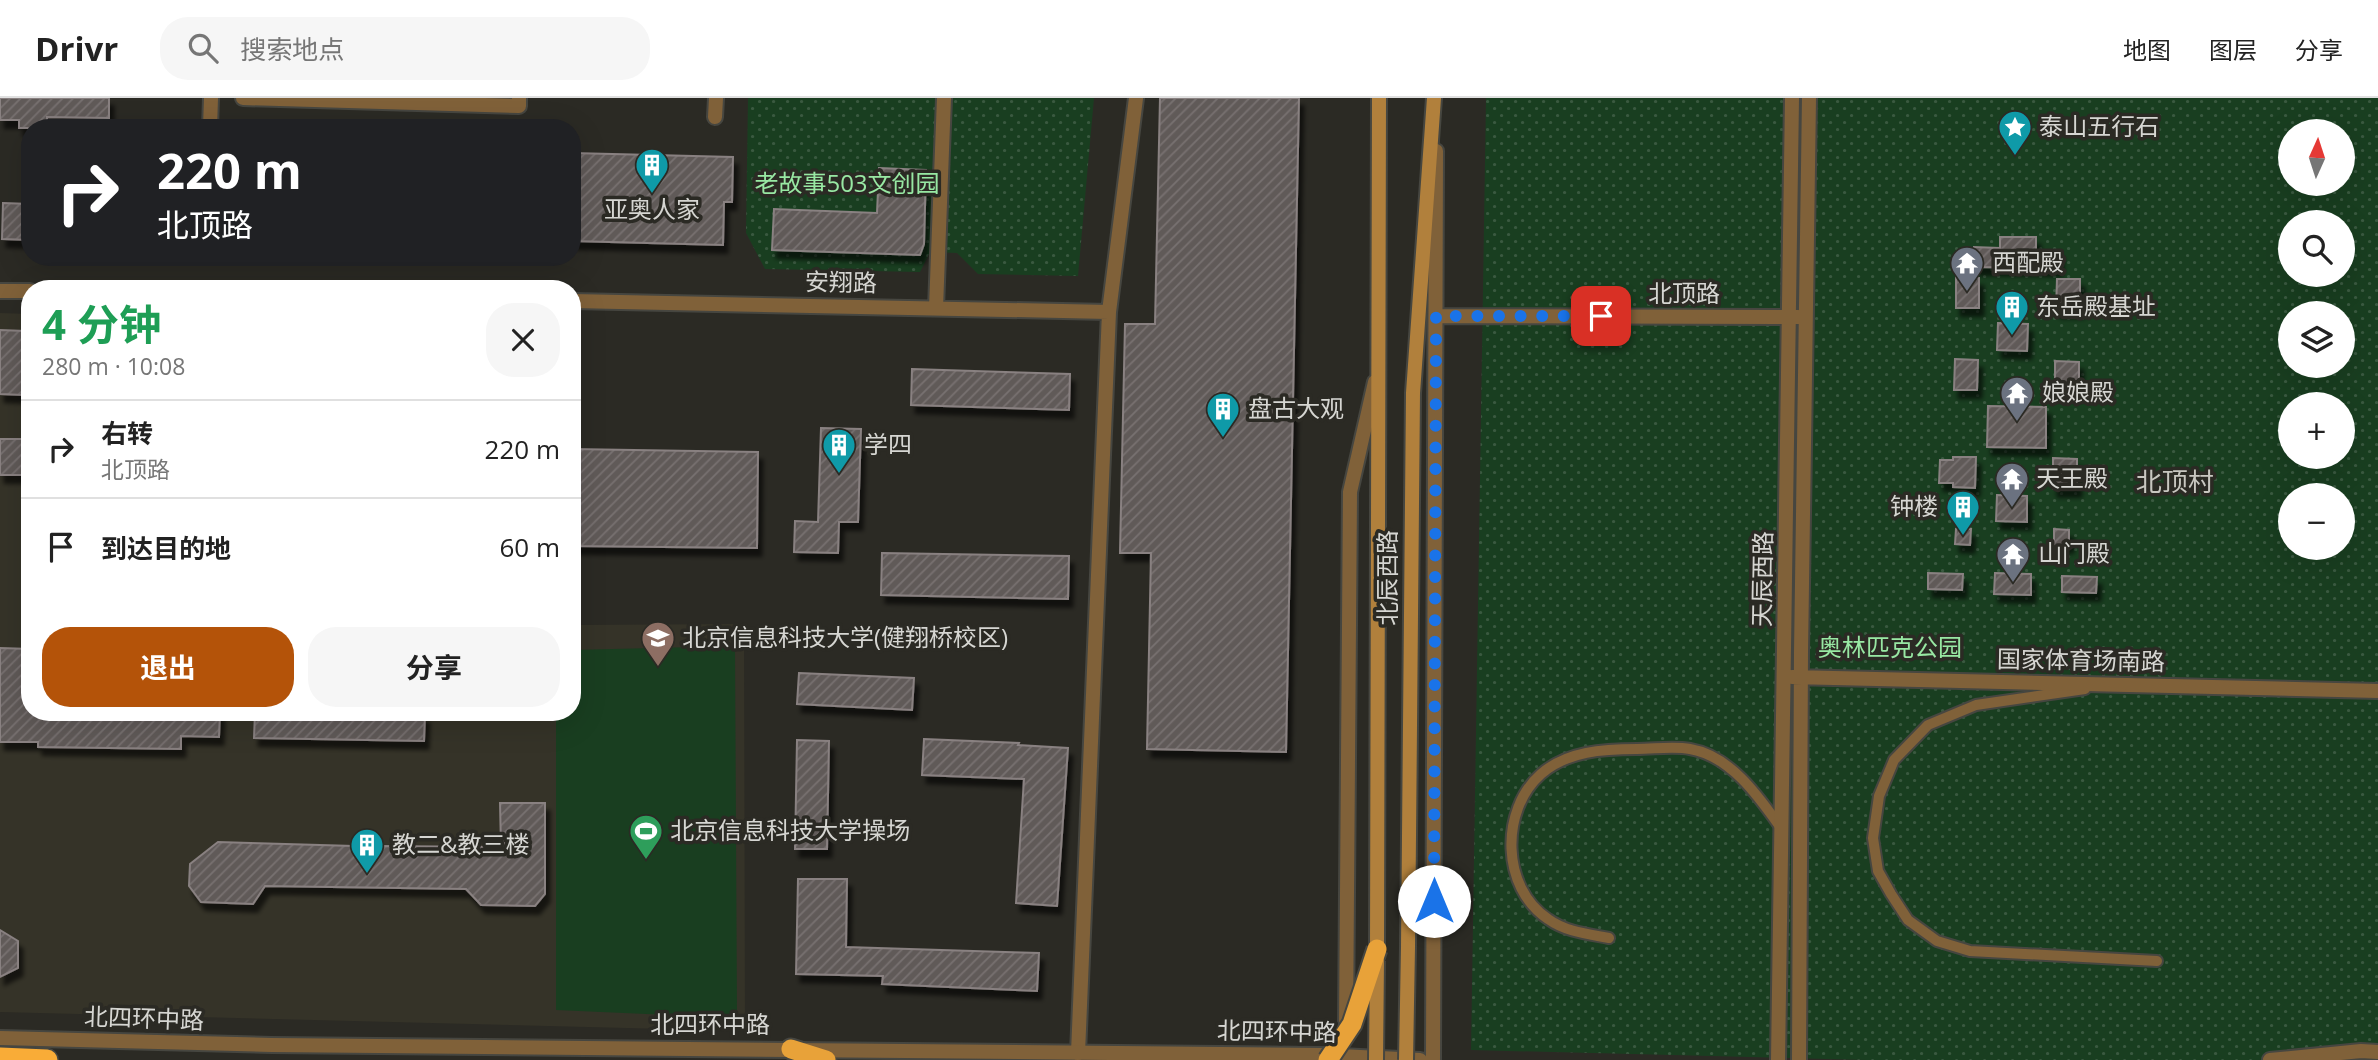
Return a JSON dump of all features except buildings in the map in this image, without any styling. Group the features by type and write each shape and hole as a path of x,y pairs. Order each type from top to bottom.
{"highway":[{"path":"1337,1058 1352,1024 1377,949"},
{"path":"791,1049 826,1060"},
{"path":"0,1058 47,1060"}],"main road":[{"name":"北辰西路","path":"1376,1060 1379,98"},
{"name":"北辰西路","path":"1406,1060 1413,393 1435,98"}],"street":[{"path":"210,119 211,98"},
{"path":"243,98 519,106 519,98"},
{"path":"715,117 716,98"},
{"path":"936,308 944,98"},
{"path":"1078,1053 1109,312 1136,98"},
{"name":"北辰西路","path":"1433,1060 1435,98"},
{"name":"天辰西路","path":"1778,1060 1792,98"},
{"name":"天辰西路","path":"1799,1060 1809,98"},
{"path":"0,291 21,291"},
{"name":"安翔路","path":"581,300 1109,312"},
{"name":"北顶路","path":"1436,316 1806,317"},
{"name":"北辰西路","path":"1337,1058 1350,492 1378,367"},
{"name":"国家体育场南路","path":"1784,677 2378,691"},
{"name":"北四环中路","path":"0,1038 272,1045 791,1049 1420,1060"},
{"path":"2270,1060 2361,1051 2378,1052"}],"lane":[{"path":"2115,684 1976,705 1928,725 1894,760 1879,796 1873,838 1878,871 1909,920 1937,941 1970,951 2158,961"},
{"path":"1609,938 1573,931 1547,919 1529,899 1514,871 1511,842 1515,815 1524,792 1542,773 1592,750 1690,749 1710,755 1732,770 1751,788 1781,828"}],"shaded area":[{"name":"北京信息科技大学(健翔桥校区)","path":"0,313 21,314 21,721 581,721 581,625 744,624 745,1031 0,1012"}],"green space":[{"name":"老故事503文创园","path":"748,98 1094,98 1078,276 978,274 957,253 930,252 920,272 765,269 746,233"},
{"name":"奥林匹克公园","path":"1486,98 2378,98 2378,1060 1866,1060 1471,1050"},
{"name":"北京信息科技大学操场","path":"735,646 737,1018 556,1010 556,721 581,721 581,650"}],"place":[{"name":"泰山五行石","path":"2015,157"},
{"name":"亚奥人家","path":"652,195"},
{"name":"西配殿","path":"1967,293"},
{"name":"东岳殿基址","path":"2012,337"},
{"name":"娘娘殿","path":"2017,423"},
{"name":"盘古大观","path":"1223,439"},
{"name":"学四","path":"839,475"},
{"name":"天王殿","path":"2012,509"},
{"name":"钟楼","path":"1963,537"},
{"name":"山门殿","path":"2013,584"},
{"name":"北京信息科技大学(健翔桥校区)","path":"658,668"},
{"name":"北京信息科技大学操场","path":"646,861"},
{"name":"教二&教三楼","path":"367,875"}],"district":[{"name":"北顶村","path":"2175,482"}],"route":[{"path":"1434,901 1436,316 1601,316"}]}
